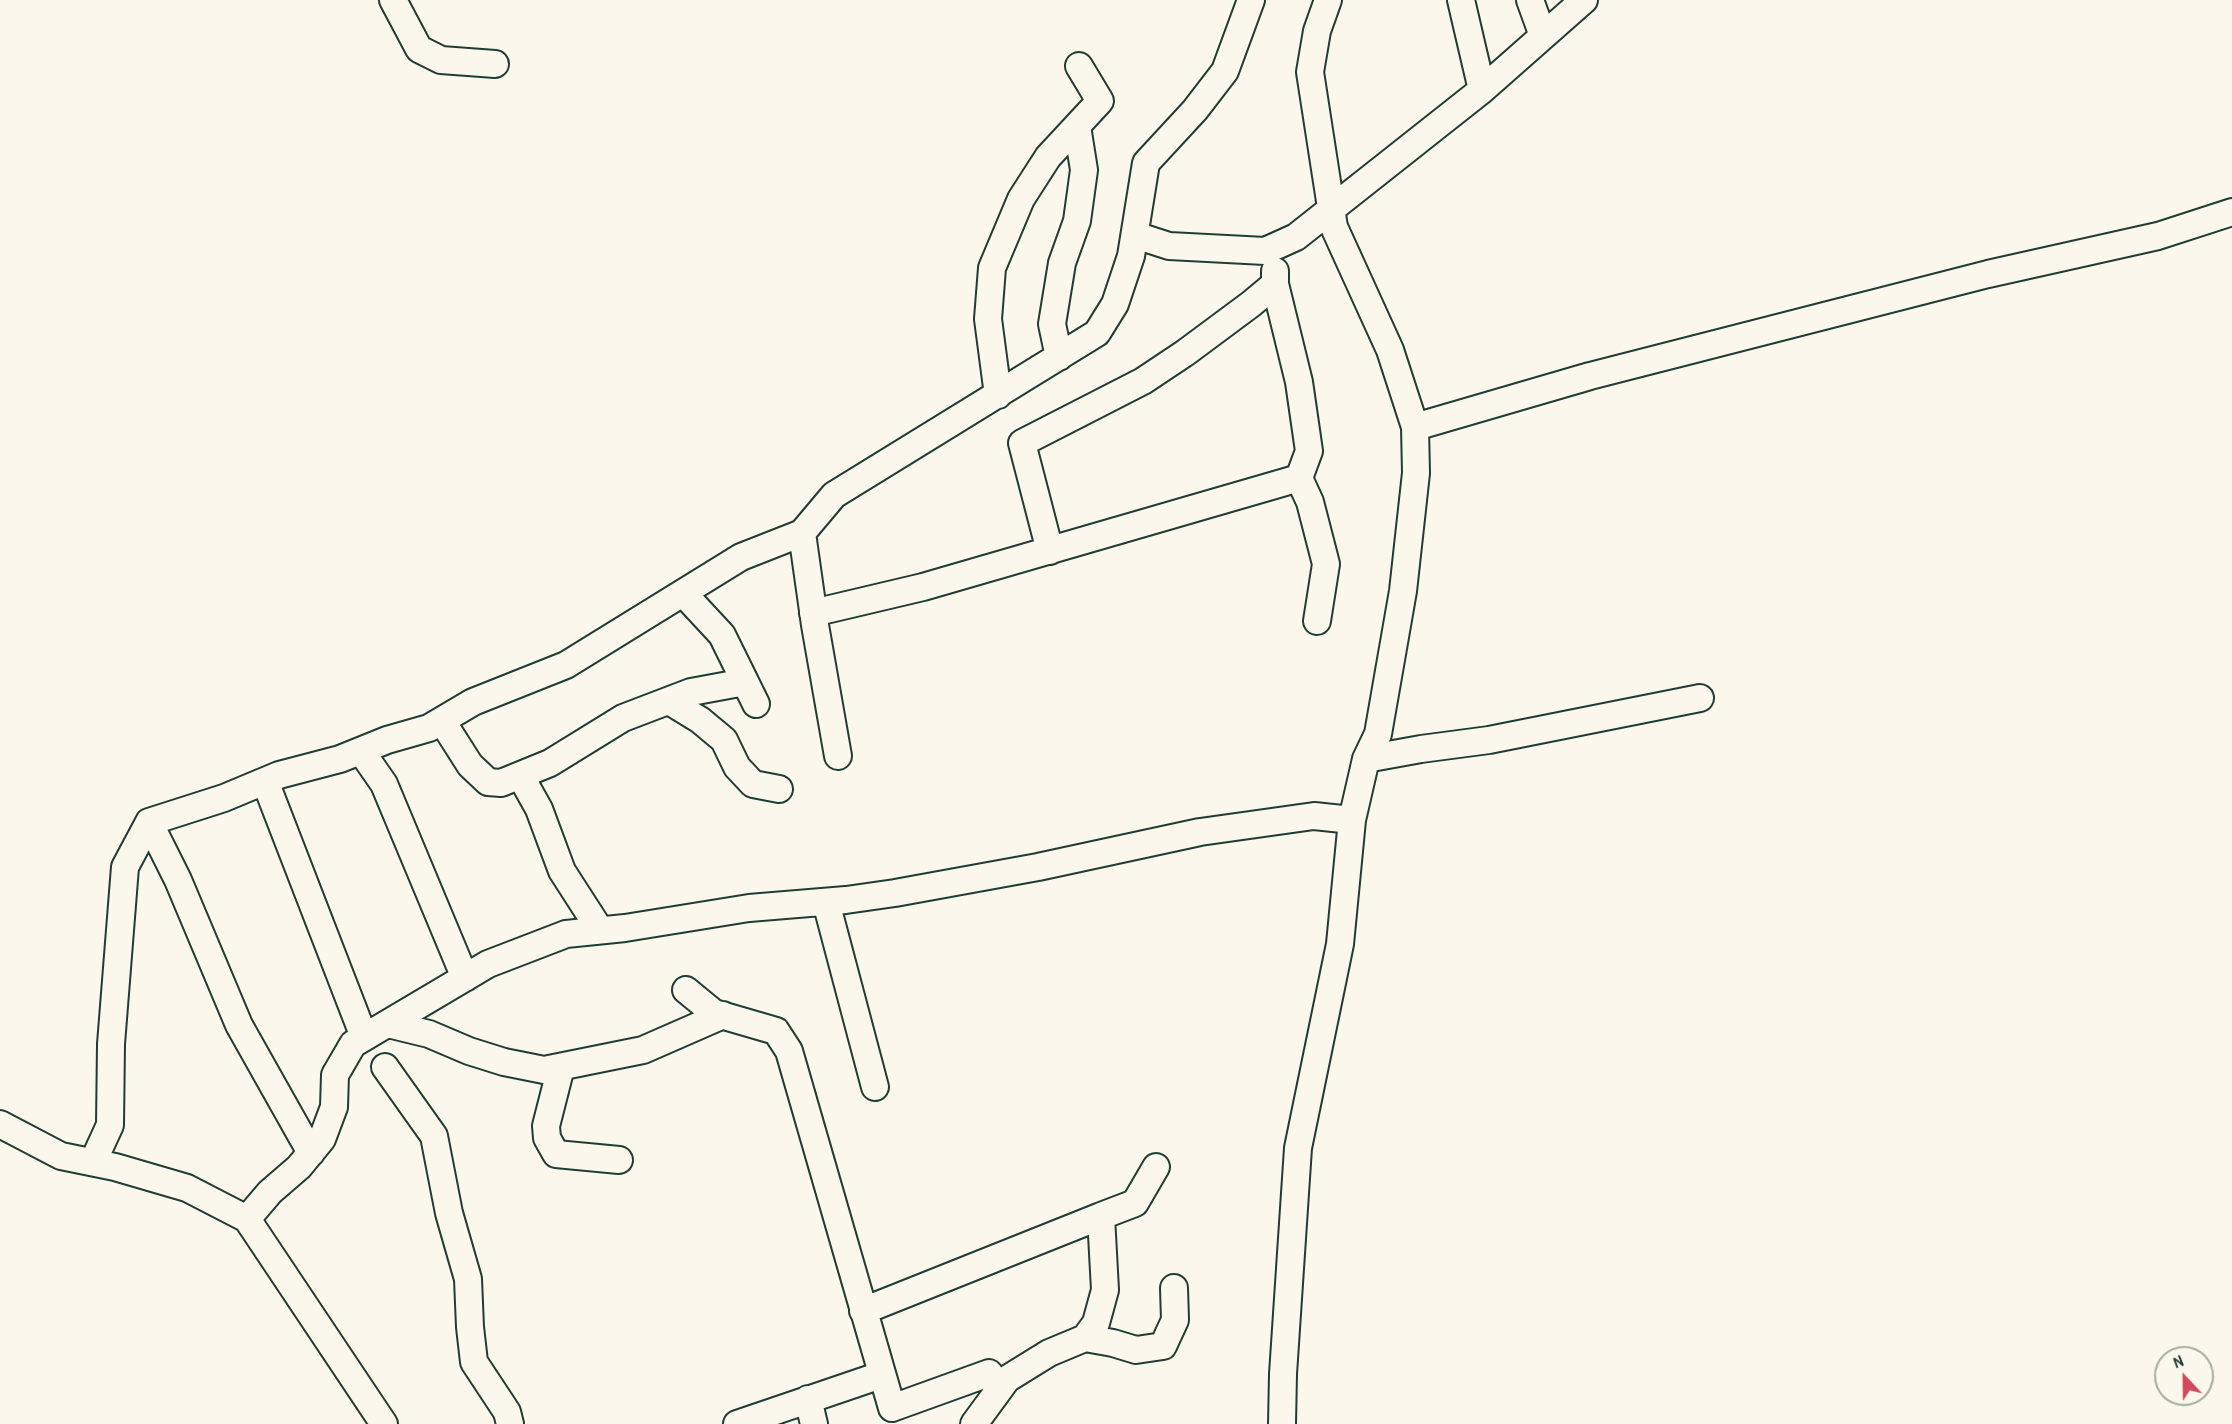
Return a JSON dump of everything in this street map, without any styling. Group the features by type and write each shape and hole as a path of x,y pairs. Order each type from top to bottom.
{"street":[{"path":"393,0 419,49 441,60 495,64"},
{"path":"93,1162 110,1125 111,1044 125,867 149,822 224,798 279,775 340,759 429,728 473,702 566,665 741,557 802,533 834,495 1097,333 1115,304 1131,256 1146,163 1195,110 1225,70 1251,0"},
{"path":"1282,1424 1283,1374 1298,1148 1340,944 1352,820 1366,759 1378,734 1403,591 1416,472 1415,426 1390,350 1334,227 1310,72 1317,31 1328,0"},
{"path":"1461,0 1482,90"},
{"path":"1530,0 1543,36"},
{"path":"1135,235 1168,246 1265,251 1296,237 1482,90 1584,0"},
{"path":"998,395 988,319 993,268 1021,199 1048,157 1100,101 1078,66"},
{"path":"1059,357 1052,324 1062,263 1077,221 1084,170 1077,126"},
{"path":"1415,426 1601,373 1988,274 2158,236 2232,212"},
{"path":"1275,246 1275,284 1299,382 1309,451 1299,478 1310,502 1326,564 1317,621"},
{"path":"1050,551 1022,443 1143,381 1185,353 1275,284"},
{"path":"813,613 922,587 1299,478"},
{"path":"802,533 813,613 838,756"},
{"path":"442,721 470,765 488,782 501,783 550,763 623,718 691,692 750,693 722,635 683,593"},
{"path":"1366,759 1490,740 1700,698"},
{"path":"669,701 700,720 724,740 737,767 753,784 779,789"},
{"path":"361,751 384,784 465,978"},
{"path":"520,775 539,809 562,871 600,930"},
{"path":"265,781 364,1037"},
{"path":"247,1219 270,1192 299,1167 322,1139 334,1107 335,1075 353,1044 488,964 566,934 749,908 826,902 895,893 1038,867 1200,832 1314,816 1352,820"},
{"path":"149,822 178,880 239,1025 310,1153"},
{"path":"826,902 875,1087"},
{"path":"686,990 714,1013 776,1031 789,1051 892,1408 989,1373 1000,1388"},
{"path":"388,1024 429,1034 469,1051 504,1062 543,1070 643,1050 723,1016"},
{"path":"385,1067 434,1136 449,1213 468,1279 474,1362 507,1412 510,1424"},
{"path":"561,1067 546,1126 547,1138 556,1154 619,1160"},
{"path":"0,1124 61,1156 93,1162 187,1188 247,1219 384,1424"},
{"path":"863,1311 1135,1203 1156,1167"},
{"path":"974,1424 1007,1379 1049,1353 1085,1338 1096,1323 1105,1290 1101,1216"},
{"path":"1085,1338 1136,1350 1163,1346 1174,1320 1174,1288"},
{"path":"737,1424 881,1375"},
{"path":"808,1399 814,1424"}]}
